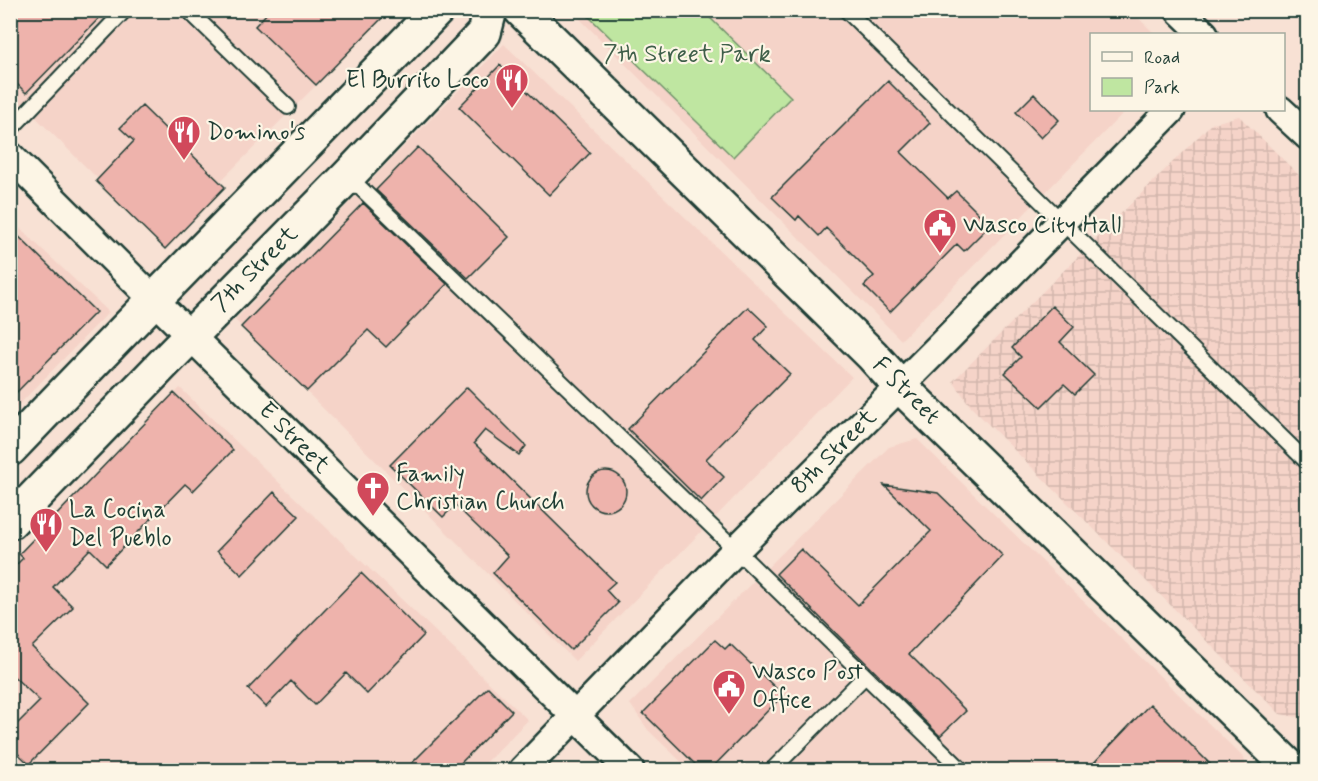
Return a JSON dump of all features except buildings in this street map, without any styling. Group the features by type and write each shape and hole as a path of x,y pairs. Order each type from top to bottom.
{"street":[{"name":"7th Street","path":"10,449 437,10"},
{"name":"7th Street","path":"10,522 348,176 484,33 490,10"},
{"name":"F Street","path":"521,10 1293,771"},
{"path":"1179,10 1203,33"},
{"name":"8th Street","path":"523,771 736,550 1170,111"},
{"path":"1281,111 1308,136"},
{"name":"E Street","path":"10,156 630,771"},
{"path":"1298,771 1308,761"}],"lane":[{"path":"10,130 125,10"},
{"path":"188,10 288,107"},
{"path":"846,10 1308,463"},
{"path":"348,176 962,771"},
{"path":"772,771 865,676"}],"shaded area":[{"path":"1130,10 1154,33 1090,33 1090,111 1125,111 901,340 572,11"},
{"path":"10,11 390,11 161,241 11,93"},
{"path":"504,44 852,377 575,661 235,320"},
{"path":"1239,116 1307,183 1307,714 1303,718 1280,714 971,407 953,381 1211,124"},
{"path":"10,219 109,312 11,413 10,413"},
{"path":"180,388 528,720 479,770 19,770 10,762 10,562"},
{"path":"917,439 1244,758 1247,770 690,770 648,730 630,704 889,447"}],"green space":[{"name":"7th Street Park","path":"583,11 703,11 791,97 733,157"}],"place":[{"name":"El Burrito Loco","path":"512,109"},
{"name":"Domino's","path":"184,161"},
{"name":"Wasco City Hall","path":"940,254"},
{"name":"Family Christian Church","path":"373,517"},
{"name":"La Cocina Del Pueblo","path":"46,553"},
{"name":"Wasco Post Office","path":"729,715"}]}
